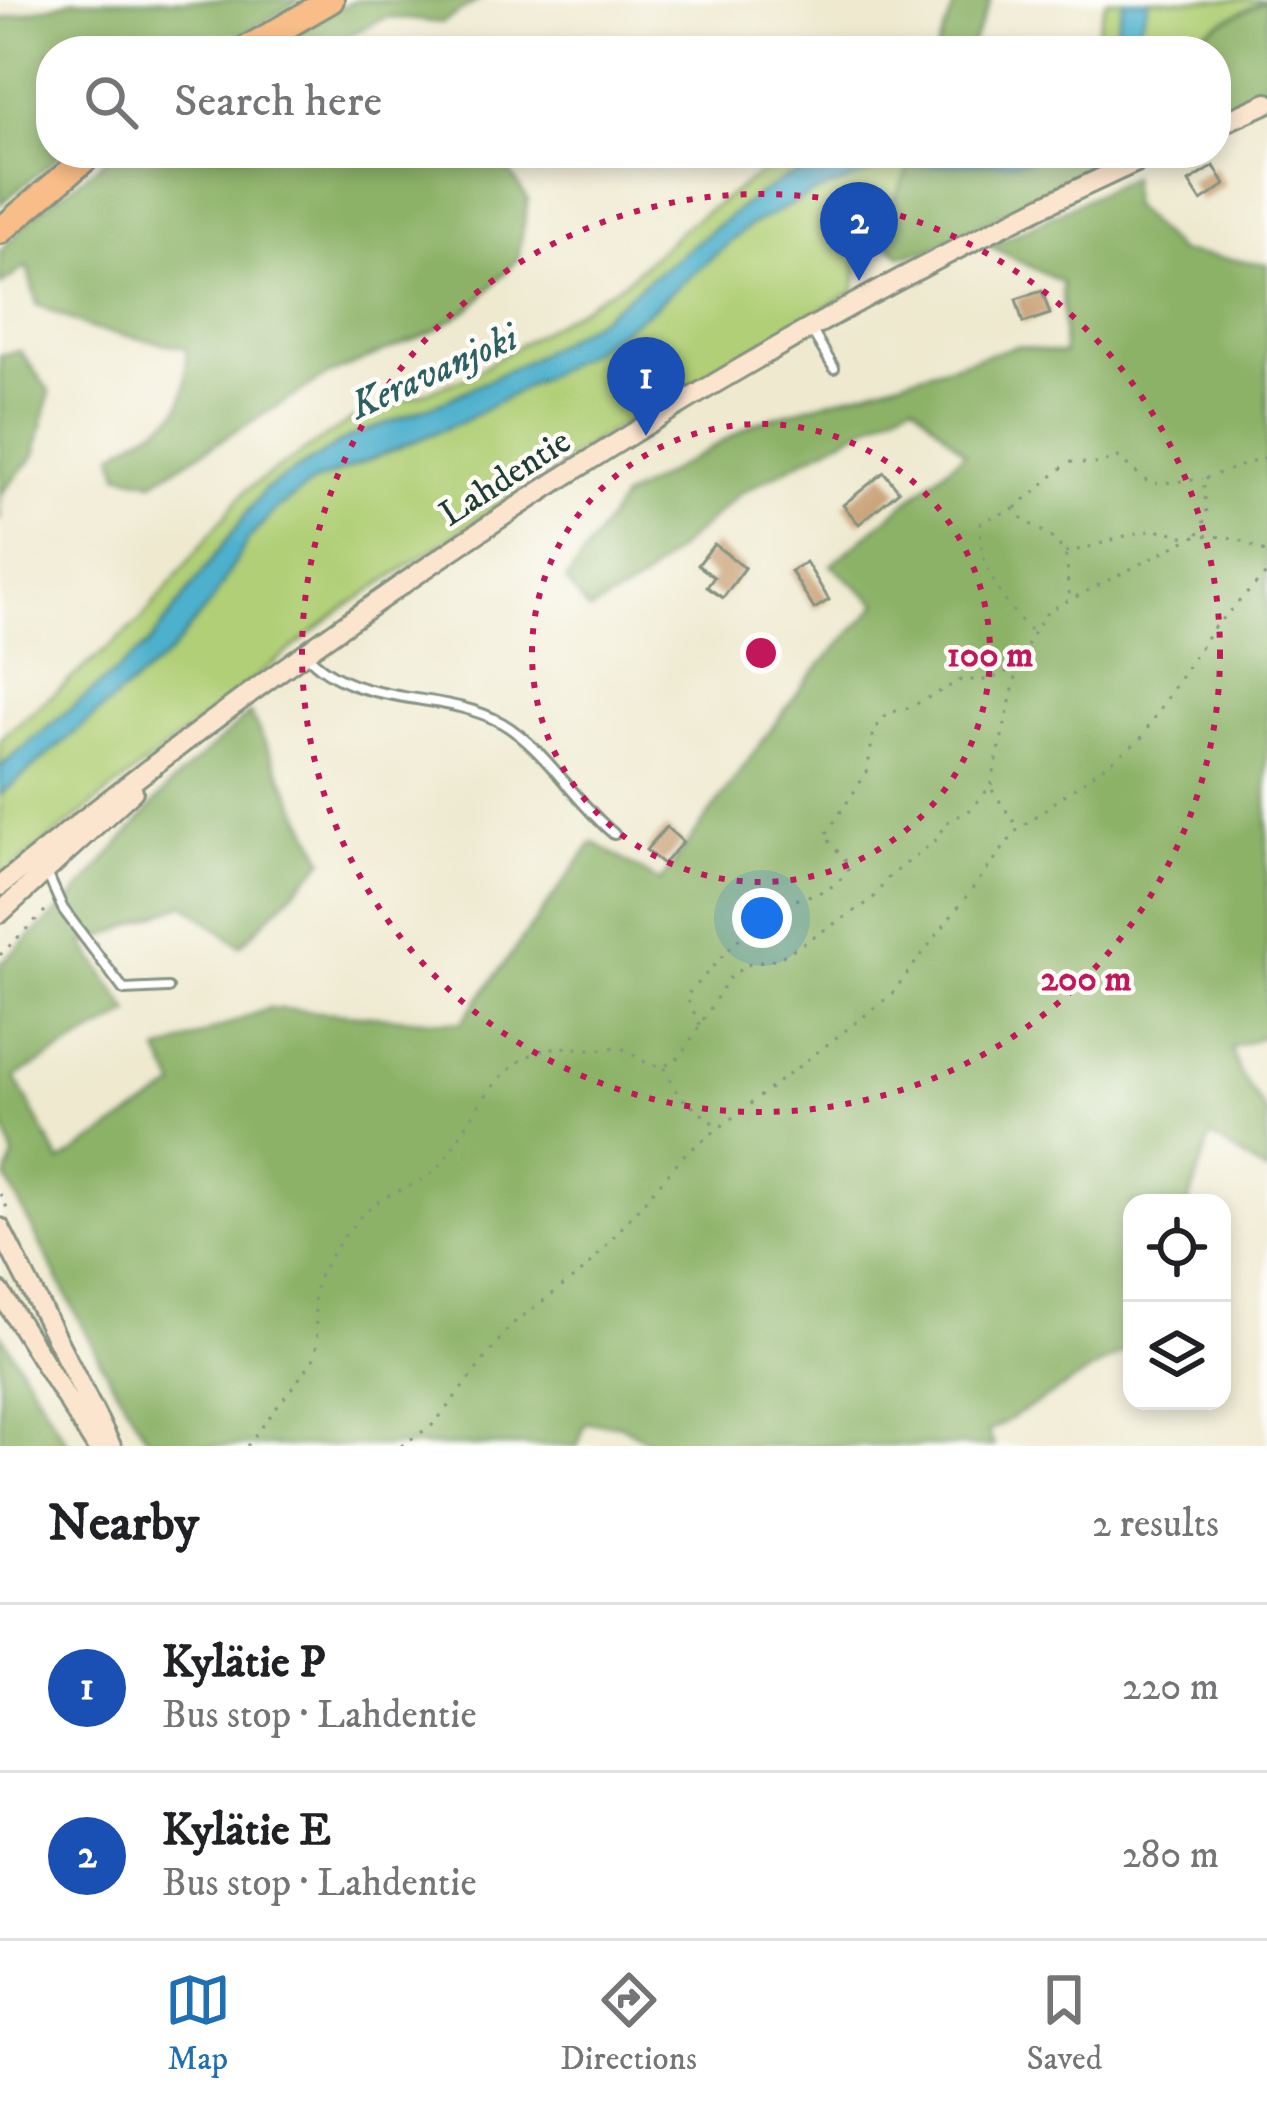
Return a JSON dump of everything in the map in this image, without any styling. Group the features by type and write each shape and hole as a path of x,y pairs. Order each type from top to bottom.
{"highway":[{"path":"269,36 331,0"},
{"path":"0,231 74,168"}],"main road":[{"path":"1231,120 1267,104"},
{"name":"Lahdentie","path":"0,913 42,864 166,758 304,652 576,466 939,257 1125,168"},
{"name":"Lahdentie","path":"0,886 42,864"},
{"path":"0,1228 111,1446"},
{"path":"0,1292 96,1446"}],"lane":[{"path":"811,329 834,368"},
{"path":"304,652 328,676 375,692 461,707 504,724 614,834"},
{"path":"42,864 59,897 124,990 168,988"}],"path":[{"path":"1033,633 1002,603 979,538 981,522 1013,509 1070,462 1097,464 1118,457 1150,484 1203,478 1267,457"},
{"path":"1197,535 1207,515 1203,478"},
{"path":"1013,509 1025,524 1053,536 1063,553 1071,596"},
{"path":"1063,553 1126,534 1168,530 1189,539"},
{"path":"247,1446 319,1348 312,1303 319,1276 360,1215 441,1164 458,1131 512,1066 570,1044 601,1052 618,1046 650,1064 664,1066 681,1056 728,979 746,965 778,959 872,900 888,878 937,839 945,823 970,810 990,787 1015,680 1033,633 1048,610 1197,535 1235,538 1267,553"},
{"path":"400,1446 434,1424 511,1325 587,1268 660,1180 718,1127 890,996 1018,829 1140,740 1160,718 1212,629 1267,573"},
{"path":"700,1025 686,996 711,970 777,908 831,892 842,880 850,866 825,836 867,772 874,730 888,712 909,708 961,680 989,680 1024,663"},
{"path":"990,787 1018,829"},
{"path":"0,955 59,897"},
{"path":"664,1066 679,1095 718,1127"}],"green space":[{"path":"73,0 300,0 240,36 36,36 36,168 44,168 0,204 0,20"},
{"path":"354,0 479,0 442,23 387,17 348,36 290,36"},
{"path":"957,0 991,0 975,36 942,36"},
{"path":"1106,0 1124,0 1114,36 1096,36"},
{"path":"1149,0 1264,0 1194,36 1137,36"},
{"path":"1267,0 1267,88 1231,104 1231,36 1195,36"},
{"path":"95,168 508,168 528,200 518,259 472,307 434,331 328,375 153,482 119,474 114,454 163,423 180,405 186,348 93,329 37,305 27,266 0,285 0,251 34,215"},
{"path":"768,168 816,168 784,179 753,198 601,317 531,359 445,401 348,438 265,489 149,644 0,767 0,739 140,621 246,490 351,420 465,378 627,280 687,225"},
{"path":"883,168 909,168 892,206 860,228 855,290 598,439 340,611 0,878 0,795 169,654 213,600 248,540 274,511 314,482 464,421 589,352 648,312 749,226 812,194"},
{"path":"909,168 1094,168 928,251 901,256 882,240 871,220 892,205"},
{"path":"1131,177 1131,205 1179,252 1267,264 1267,1035 1231,1048 1239,1072 1267,1113 1267,1173 1211,1136 1192,1194 1123,1194 1123,1352 988,1432 994,1446 656,1446 619,1424 585,1423 578,1446 152,1446 104,1368 6,1178 14,1157 0,1114 0,964 71,900 170,785 250,713 324,860 240,946 185,904 84,944 130,1013 15,1077 60,1162 176,1087 159,1052 269,1008 461,1023 593,842 660,882 809,677 878,604 831,565 965,453 913,402 741,493 638,584 589,611 566,581 622,499 757,422 1017,346 1064,354 1062,283 990,246"},
{"path":"20,351 50,392 35,455 0,495 0,355"},
{"path":"0,1333 69,1446 0,1446"}],"water":[{"path":"1124,0 1149,0 1137,36 1114,36"},
{"path":"816,168 883,168 812,194 749,226 648,312 589,352 464,421 314,482 274,511 248,540 213,600 169,654 0,795 0,767 149,644 265,489 348,438 445,401 531,359 601,317 784,179"}],"building":[{"path":"1215,168 1225,185 1201,201 1189,182"},
{"path":"1042,291 1050,314 1023,323 1016,299"},
{"path":"884,472 899,491 859,524 843,505"},
{"path":"714,544 745,568 723,598 707,587 714,577 698,565"},
{"path":"806,562 829,600 814,609 791,571"},
{"path":"666,827 683,842 663,864 646,850"}],"place":[{"name":"Kylätie E","path":"859,281"},
{"name":"Kylätie P","path":"646,436"}],"water label":[{"name":"Keravanjoki","path":"433,370"}]}
